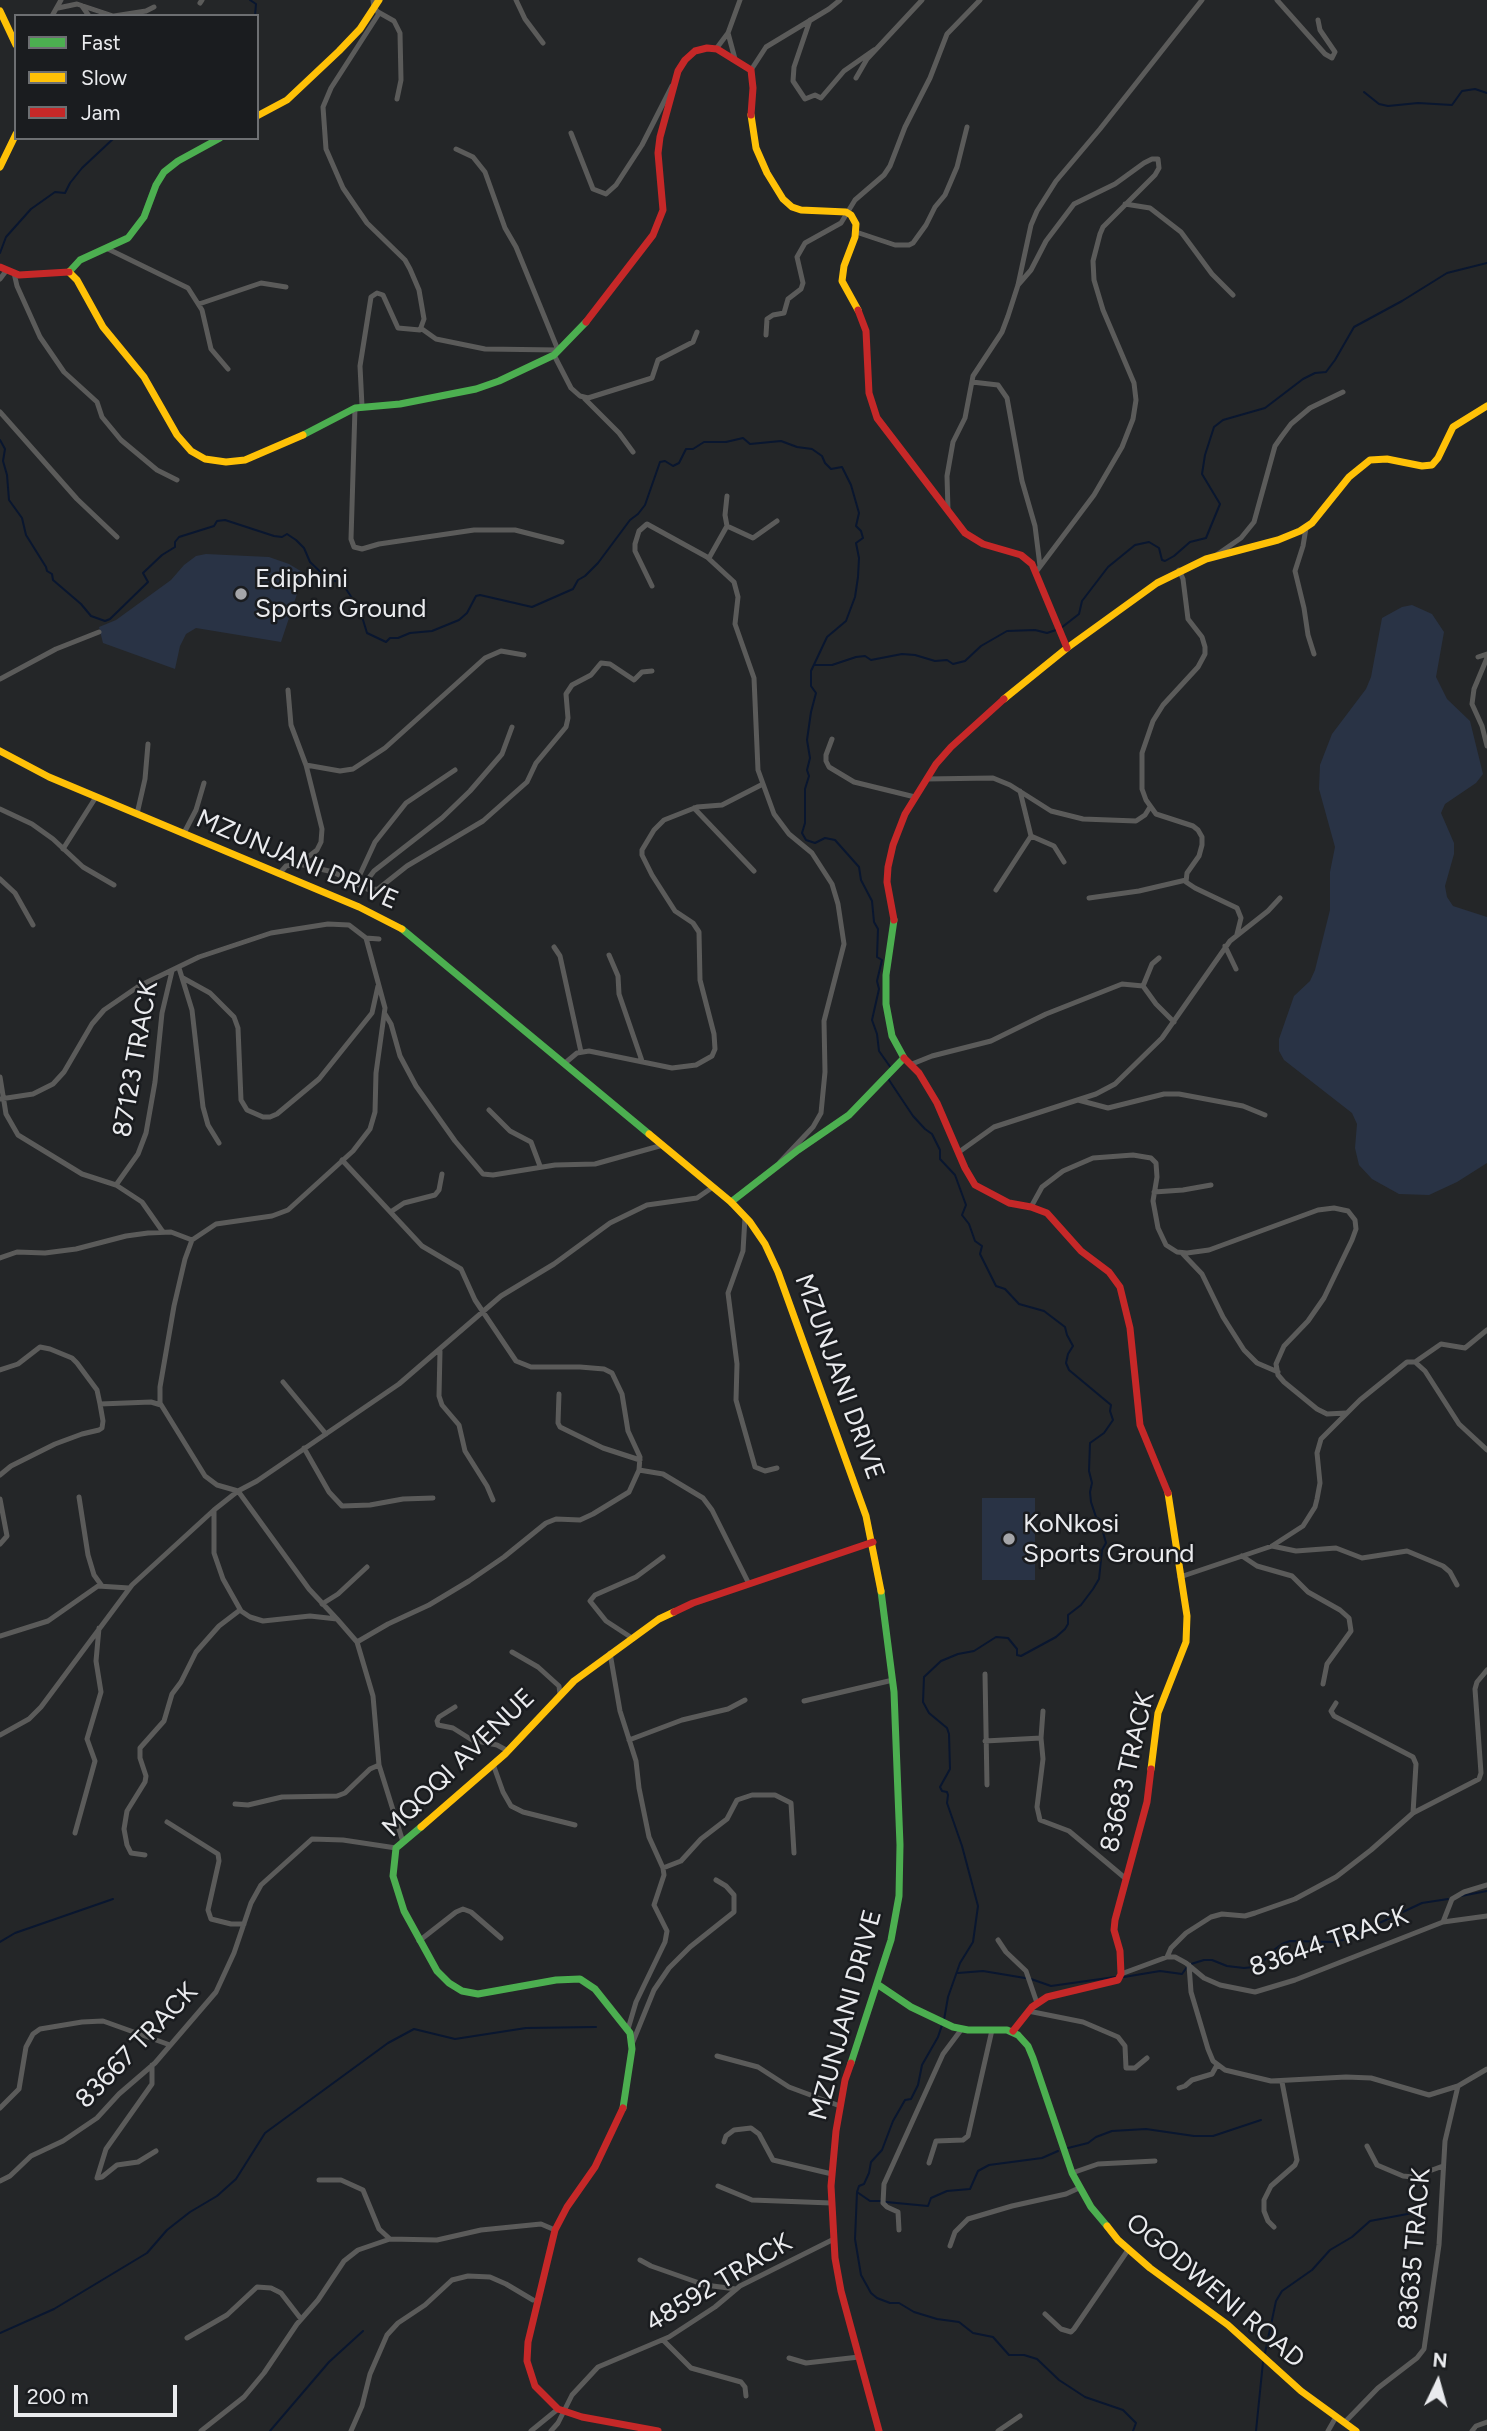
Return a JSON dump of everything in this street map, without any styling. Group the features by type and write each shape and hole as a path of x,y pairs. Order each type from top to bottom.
{"street":[{"path":"54,14 61,0"},
{"path":"259,115 287,100 350,41 379,0"},
{"path":"516,0 525,19 543,43"},
{"path":"716,49 728,33 740,0"},
{"path":"751,70 766,47 829,9 839,0"},
{"path":"810,20 794,68 793,81 805,99 815,95 821,99 844,71 873,51 922,0"},
{"path":"766,335 767,319 784,313 788,299 801,289 803,283 797,257 805,243 841,223 855,200 884,175 898,152 905,127 930,78 947,34 979,0"},
{"path":"948,513 946,487 950,454 965,418 975,370 1002,332 1018,285 1031,225 1047,193 1202,0"},
{"path":"1277,0 1325,54 1332,58 1335,52 1320,30 1318,20"},
{"path":"58,8 72,2 107,14"},
{"path":"82,6 88,14"},
{"path":"375,6 394,21 400,33 401,80 397,99"},
{"path":"375,6 326,99 323,116 325,142 338,181 368,223 405,260 419,290 424,319 422,328 417,331 398,328 383,295 377,293 371,296 360,366 351,539 354,547 359,549 474,530 514,530 562,542"},
{"path":"126,14 154,7"},
{"path":"0,11 14,41"},
{"path":"728,33 735,59"},
{"path":"5,270 69,272 78,280 103,327 145,377 177,435 197,455 215,461 245,460 358,407 390,406 476,388 524,371 556,352 608,295 660,222 663,202 659,145 680,66 690,55 702,49 716,49 751,70 753,79 750,111 756,148 766,173 779,192 788,203 801,210 841,211 848,214 856,224 842,281 863,318 869,393 873,411 884,429 948,513 971,538 1021,555 1038,569"},
{"path":"856,78 873,51"},
{"path":"571,133 593,189 602,194 612,192 642,145 675,82"},
{"path":"856,232 895,245 913,243 945,195 957,167 967,127"},
{"path":"0,167 14,138"},
{"path":"69,272 75,263 122,241 133,232 147,211 156,185 164,172 216,140"},
{"path":"456,149 473,157 485,172 505,228 516,247 571,388 619,433 633,452"},
{"path":"1018,285 1031,270 1046,242 1074,204 1115,184 1144,163 1158,159 1159,168 1155,175 1125,204 1100,234 1094,251 1092,271 1107,323 1134,383 1136,410 1122,447 1094,495 1038,569"},
{"path":"1125,204 1150,208 1181,232 1212,274 1233,295"},
{"path":"106,248 188,288 199,303 211,349 228,369"},
{"path":"0,279 5,270"},
{"path":"5,270 17,286 40,337 64,372 97,402 102,417 121,440 157,470 177,480"},
{"path":"199,303 261,283 286,287"},
{"path":"422,328 436,339 485,349 556,352"},
{"path":"584,398 652,378 658,360 693,342 696,332"},
{"path":"972,382 998,385 1007,398 1022,481 1035,526 1038,569 1067,648"},
{"path":"1215,556 1241,538 1254,522 1275,446 1291,424 1310,408 1343,392"},
{"path":"731,1202 849,1115 904,1058 892,1036 886,1004 886,975 894,920 887,876 899,828 936,764 968,731 1067,648 1136,597 1179,570 1215,556 1279,540 1306,528 1363,465 1380,458 1422,466 1432,465 1454,427 1487,406"},
{"path":"0,412 77,499 117,537"},
{"path":"709,558 727,526 727,496"},
{"path":"727,526 752,538 777,521"},
{"path":"652,586 635,551 636,539 645,524 652,525 709,558 732,579 737,589 735,624 753,673 757,761 763,784 779,822 808,849 832,884 838,904 844,939 843,953 824,1021 825,1072 821,1113 814,1127 776,1167"},
{"path":"1306,528 1294,571 1314,654"},
{"path":"1179,570 1183,579 1188,619 1202,637 1205,650 1198,667 1156,716 1144,743 1141,774 1144,794 1156,814 1193,826 1200,833 1203,841 1201,850 1187,873 1186,880"},
{"path":"0,679 56,649 99,632"},
{"path":"306,765 340,771 353,768 384,748 485,658 501,651 524,655"},
{"path":"1478,657 1487,656 1474,690 1472,704 1487,746"},
{"path":"279,874 286,866 299,864 333,872 372,891 378,889 417,860 479,824 527,782 536,763 565,730 568,722 565,697 576,682 591,675 599,665 610,664 634,680 642,672 652,671"},
{"path":"288,690 290,725 306,765 322,835 314,854 299,864"},
{"path":"362,887 374,871 442,818 478,782 502,754 512,727"},
{"path":"832,739 826,755 829,767 854,782 915,797"},
{"path":"137,814 145,779 148,744"},
{"name":"MZUNJANI DRIVE","path":"0,751 25,766 376,915 405,931 731,1202 765,1244 778,1272 873,1542 893,1680 900,1877 893,1930 848,2068 840,2106 831,2203 841,2291 879,2431"},
{"path":"356,883 375,842 406,803 455,771"},
{"path":"926,779 993,778 1051,811 1083,819 1136,821 1145,815 1150,807"},
{"path":"184,834 196,810 204,783"},
{"path":"565,1063 581,1052 603,1052 672,1068 690,1066 712,1056 715,1049 713,1023 700,980 698,929 675,911 652,876 641,852 645,842 662,823 694,808 722,805 763,784"},
{"path":"996,890 1031,836 1020,791"},
{"path":"63,849 96,797"},
{"path":"694,808 754,871"},
{"path":"0,809 32,824 83,867 114,885"},
{"path":"1031,836 1054,846 1064,862"},
{"path":"0,879 15,893 33,925"},
{"path":"1088,898 1139,891 1186,880"},
{"path":"1186,880 1195,888 1237,908 1241,918 1237,934"},
{"path":"959,1152 995,1127 1078,1100 1115,1084 1136,1065 1174,1022 1225,946 1280,898"},
{"path":"2,1098 33,1094 56,1081 68,1066 92,1024 104,1010 131,990 208,954 284,930 340,923 354,928 366,938 384,1001 385,1014 377,1062 373,1122 362,1141 282,1213 261,1219 216,1224 192,1240 168,1334 160,1387 161,1405 205,1476 217,1485 238,1491 323,1604 357,1643 373,1696 379,1765 403,1842"},
{"path":"366,938 379,939"},
{"path":"1225,946 1236,969"},
{"path":"554,947 560,956 581,1052"},
{"path":"609,955 618,976 618,994 642,1060"},
{"path":"1143,986 1152,964 1159,957"},
{"path":"179,968 192,1010 203,1107 208,1125 219,1143"},
{"name":"87123 TRACK","path":"116,1185 138,1154 146,1133 164,1001 172,971"},
{"path":"183,978 210,993 234,1017 238,1028 241,1100 247,1110 270,1117 310,1088 360,1030 374,1009 378,982"},
{"path":"912,1064 991,1041 1046,1014 1112,987 1131,984 1143,986 1174,1022"},
{"path":"385,1014 391,1024 400,1056 416,1086 483,1174 492,1175 540,1166 595,1164 663,1145"},
{"name":"83683 TRACK","path":"904,1058 912,1064 937,1103 975,1185 1009,1203 1031,1206 1053,1218 1081,1251 1113,1276 1122,1294 1130,1328 1140,1425 1171,1499 1187,1612 1187,1637 1158,1713 1149,1794 1125,1878 1114,1930 1120,1951 1121,1974"},
{"path":"0,1077 8,1122 18,1135 82,1174 116,1185 142,1202 163,1232"},
{"path":"1078,1100 1108,1108 1164,1094 1179,1094 1243,1106 1265,1115"},
{"path":"489,1110 510,1131 531,1142 540,1166"},
{"path":"1031,1206 1048,1181 1088,1159 1100,1156 1141,1156 1153,1158 1158,1173 1153,1201 1161,1238 1168,1248 1182,1253 1209,1250 1318,1210 1348,1211 1354,1216 1356,1229 1352,1240 1324,1298 1281,1351 1276,1364 1278,1373 1289,1388 1323,1412 1333,1415 1346,1413"},
{"path":"342,1160 422,1246 461,1269 475,1300 509,1354 522,1365 604,1369 612,1373 622,1394 628,1431 640,1460 639,1470 629,1492 580,1520 546,1522 504,1557 469,1581 357,1643"},
{"path":"392,1211 404,1203 435,1195 439,1190 442,1174"},
{"path":"1154,1192 1210,1185"},
{"path":"0,1735 29,1718 41,1707 129,1588 238,1491 257,1481 400,1384 508,1291 554,1264 620,1217 647,1205 697,1198 713,1187"},
{"path":"745,1217 743,1251 728,1293 737,1364 736,1400 755,1466 765,1471 777,1468"},
{"path":"0,1258 17,1252 54,1253 126,1236 163,1232 177,1233 192,1240"},
{"path":"1182,1253 1202,1274 1223,1317 1244,1350 1257,1363 1278,1373"},
{"path":"1180,1577 1272,1546 1298,1530 1313,1512 1320,1483 1317,1453 1319,1442 1325,1433 1407,1362 1415,1362 1441,1344 1463,1349 1487,1330"},
{"path":"0,1370 18,1364 40,1348 72,1358 97,1390 103,1421 101,1429 55,1444 10,1466 0,1475"},
{"path":"440,1350 439,1396 442,1405 459,1424 465,1451 494,1500"},
{"path":"1415,1362 1425,1371 1464,1429 1487,1450"},
{"path":"283,1382 326,1434"},
{"path":"559,1394 560,1427 640,1460"},
{"path":"100,1404 151,1402 161,1405"},
{"path":"304,1448 329,1492 342,1506 370,1506 403,1499 433,1498"},
{"path":"639,1470 663,1474 703,1498 712,1510 749,1584"},
{"path":"79,1497 88,1555 94,1575 102,1586"},
{"path":"0,1499 7,1536 0,1544"},
{"path":"214,1510 214,1553 223,1579 240,1609 250,1617 263,1621 310,1616 337,1619"},
{"name":"MQOQI AVENUE","path":"560,2410 535,2386 527,2361 528,2343 555,2230 595,2166 618,2121 629,2087 632,2044 628,2029 595,1989 580,1979 556,1980 487,1993 462,1991 442,1977 419,1941 396,1887 393,1861 396,1848 508,1751 574,1681 632,1637 678,1609 873,1542"},
{"path":"1272,1546 1296,1551 1336,1548 1362,1558 1407,1551 1443,1566 1457,1585"},
{"path":"1242,1556 1257,1566 1292,1576 1308,1592 1349,1618 1351,1631 1327,1664 1323,1684"},
{"path":"632,1637 606,1621 590,1601 595,1595 636,1577 663,1557"},
{"path":"323,1604 367,1567"},
{"path":"0,1636 47,1621 93,1589 102,1586 129,1588"},
{"path":"145,1855 131,1853 124,1829 127,1811 145,1782 146,1776 140,1758 141,1748 163,1721 172,1694 196,1652 219,1626 240,1609"},
{"path":"75,1833 94,1761 87,1739 101,1692 96,1661 99,1628"},
{"path":"512,1652 538,1667 559,1686 561,1694"},
{"path":"610,1653 620,1711 636,1761 649,1837 664,1875 654,1905 666,1927 666,1937 636,2002 628,2029"},
{"path":"877,1984 930,2017 957,2028 1013,2031 1028,2011 1054,1994 1112,1983 1118,1980 1121,1974 1167,1957 1171,1948 1186,1933 1211,1917 1222,1914 1245,1916 1294,1899 1336,1877 1413,1813 1479,1779 1481,1773 1475,1693 1477,1682 1487,1670"},
{"path":"985,1674 987,1785"},
{"path":"804,1702 893,1680"},
{"path":"629,1740 682,1720 728,1709 745,1700"},
{"path":"1336,1703 1331,1711 1334,1716 1413,1757 1416,1764 1413,1813"},
{"path":"455,1707 439,1717 438,1725 453,1728 472,1740 497,1745 508,1751"},
{"path":"1043,1711 1043,1759 1037,1807 1040,1820 1069,1831 1125,1878"},
{"path":"985,1741 1041,1738"},
{"path":"493,1764 511,1806 533,1815 575,1825"},
{"path":"235,1804 248,1805 282,1797 337,1796 345,1793 370,1769 379,1765"},
{"path":"663,1868 681,1861 701,1839 727,1819 737,1800 758,1794 775,1795 791,1803 794,1853"},
{"path":"167,1822 218,1854 219,1861 208,1910 211,1919 244,1924"},
{"name":"83667 TRACK","path":"0,2181 10,2176 32,2156 63,2141 97,2118 119,2094 152,2066 216,1992 226,1973 251,1903 261,1885 312,1839 343,1840 396,1848"},
{"path":"632,2044 654,1990 669,1968 690,1947 734,1912 734,1895 716,1880"},
{"path":"1443,1922 1452,1899 1487,1885"},
{"path":"419,1941 463,1909 471,1912 501,1938"},
{"name":"83644 TRACK","path":"1167,1957 1178,1958 1199,1974 1220,1985 1255,1992 1295,1980 1443,1922 1487,1916"},
{"path":"999,1940 1006,1952 1026,1971 1037,2003"},
{"path":"1189,1965 1190,1986 1210,2055 1217,2065 1235,2073 1282,2082 1363,2077 1429,2095 1458,2085 1487,2068"},
{"path":"1028,2011 1083,2022 1113,2034 1125,2046 1125,2068 1135,2068 1147,2058"},
{"path":"0,2108 19,2089 26,2048 33,2034 40,2029 103,2021 170,2045"},
{"path":"899,2230 898,2212 883,2203 884,2184 913,2116 957,2028"},
{"path":"929,2162 936,2141 963,2140 968,2136 992,2030"},
{"name":"OGODWENI ROAD","path":"1013,2031 1028,2046 1072,2173 1091,2207 1128,2250 1219,2317 1287,2379 1356,2431"},
{"path":"717,2056 758,2067 789,2087 840,2106"},
{"path":"1179,2088 1192,2080 1212,2074 1217,2065"},
{"path":"152,2066 152,2084 106,2149 97,2178 117,2165 138,2162 156,2151"},
{"path":"1274,2227 1264,2211 1264,2200 1270,2186 1295,2165 1297,2160 1282,2082"},
{"name":"83635 TRACK","path":"1344,2423 1378,2388 1417,2358 1424,2349 1439,2245 1445,2141 1458,2085"},
{"path":"724,2142 730,2132 738,2128 751,2129 759,2134 773,2160 832,2174"},
{"path":"1367,2146 1377,2165 1404,2176 1413,2177 1443,2166"},
{"path":"1072,2173 1098,2165 1154,2161"},
{"path":"319,2180 341,2180 363,2190 379,2229 390,2239"},
{"path":"718,2186 752,2200 831,2203"},
{"path":"950,2246 955,2232 968,2219 1066,2194 1079,2188"},
{"path":"201,2431 244,2397 348,2257 358,2250 390,2239 444,2239 481,2230 541,2224 555,2230"},
{"name":"48592 TRACK","path":"560,2410 598,2367 663,2340 715,2307 752,2279 834,2239"},
{"path":"1045,2314 1061,2329 1071,2332 1128,2250"},
{"path":"640,2260 713,2288 736,2289"},
{"path":"351,2431 362,2406 370,2374 387,2335 452,2280 468,2276 490,2277 533,2300"},
{"path":"187,2338 227,2315 257,2287 271,2288 281,2293 301,2319"},
{"path":"663,2340 691,2368 741,2382 746,2396"},
{"path":"789,2358 806,2363 859,2357"},
{"path":"551,2431 558,2423 560,2410"},
{"path":"531,2431 560,2410"},
{"path":"560,2410 603,2422 658,2431"},
{"path":"998,2431 1020,2416"},
{"path":"1328,2431 1336,2417"},
{"path":"1472,2431 1476,2426 1487,2422"},
{"path":"558,2423 562,2431"}],"shaded area":[{"path":"206,554 269,557 304,573 281,642 196,628 186,634 180,646 175,669 103,643 99,627 116,620 171,580 196,556"},
{"path":"1412,605 1432,614 1444,632 1436,677 1447,699 1470,721 1483,774 1476,783 1445,804 1441,813 1454,843 1454,854 1445,886 1447,897 1453,906 1487,917 1487,1163 1457,1182 1429,1195 1399,1194 1372,1179 1359,1165 1355,1148 1357,1124 1352,1113 1284,1060 1279,1051 1279,1039 1294,996 1310,981 1315,970 1330,910 1330,872 1335,847 1319,789 1320,765 1332,734 1366,689 1371,677 1382,618 1402,607"},
{"name":"KoNkosi Sports Ground","path":"982,1498 1035,1498 1035,1580 982,1580"}],"waterway":[{"path":"250,0 256,4 255,14"},
{"path":"1364,92 1379,104 1388,106 1418,103 1452,105 1462,91 1475,89 1487,93"},
{"path":"0,253 6,237 31,209 55,192 65,193 82,168 112,140"},
{"path":"1061,628 1079,614 1082,601 1108,567 1135,545 1149,542 1159,548 1162,560 1165,561 1190,542 1206,538 1220,504 1202,474 1214,427 1223,420 1265,408 1303,379 1315,373 1326,372 1354,327 1447,273 1487,263"},
{"path":"0,440 5,449 3,461 9,500 22,518 26,535 47,571 52,574 53,580 91,616 105,621 110,619 148,582 143,573 175,547 179,537 225,520 274,536 282,537 287,534 296,540 304,548 310,562 328,579 342,583 360,610 367,633 386,642 390,638 410,633 432,631 459,620 467,613 476,596 532,607 573,589 645,505 660,462 665,461 673,466 679,463 686,449 693,449 704,442 726,442 743,438 750,444 781,441 812,449 822,456 831,469 842,467 851,485 859,513 856,526 863,538 856,543 859,558 858,577 855,597 846,621 827,637 811,671 811,686 816,693 807,740 810,758 802,833 806,840 815,843 825,838 835,840 859,867 861,880 872,901 874,922 878,929 877,957 882,960 872,1020 879,1051 891,1068"},
{"path":"814,665 832,665 856,657 865,656 871,660 902,654 935,661 947,660 953,664 965,661 981,646 1007,631 1035,630 1047,633 1056,630"},
{"path":"889,1077 913,1116 932,1134 940,1150 940,1159 955,1175 966,1205 962,1215 969,1224 975,1241 982,1246 980,1254 996,1286 1005,1289 1019,1304 1044,1311 1065,1327 1073,1346 1066,1363 1069,1370 1111,1405 1113,1420 1104,1433 1090,1443 1091,1502 1096,1517 1105,1522 1103,1532 1106,1543 1102,1550 1099,1579 1081,1605 1068,1615 1065,1629 1056,1637 1021,1656 1017,1655 1017,1649 1008,1638 996,1637 974,1651 941,1661 924,1677 923,1702 929,1713 947,1728 949,1734 950,1769 940,1787 948,1795 947,1803 978,1906 973,1942 960,1963 948,1997 944,2020"},
{"path":"1461,1896 1487,1891"},
{"path":"0,1942 15,1933 113,1899"},
{"path":"1191,1964 1212,1960 1227,1966 1254,1967 1260,1965 1282,1944 1290,1941 1343,1940 1422,1903 1448,1899"},
{"path":"1124,1977 1160,1971 1182,1974 1187,1967"},
{"path":"958,1973 983,1971 1025,1978"},
{"path":"1031,1979 1051,1986 1115,1977"},
{"path":"942,2025 922,2065 918,2085 911,2099 905,2100 893,2121 882,2150 871,2162 864,2184 859,2186 857,2192 855,2239 861,2275 877,2298 899,2303 914,2312 937,2319 959,2322 973,2333 993,2337 1009,2355 1024,2355 1037,2359 1059,2380 1085,2397 1123,2410 1136,2423 1133,2431"},
{"path":"0,2333 54,2309 147,2253 167,2230 217,2196 236,2179 265,2133 388,2043 414,2029 455,2039 526,2028 596,2027"},
{"path":"1068,2148 1088,2143 1112,2131 1146,2129 1213,2136 1261,2120"},
{"path":"886,2202 928,2206 931,2198 947,2191 970,2189 978,2171 989,2165 1042,2158 1058,2151"},
{"path":"857,2192 870,2201 880,2201"},
{"path":"1265,2353 1276,2301 1282,2291 1312,2270 1330,2250 1352,2237 1370,2221 1418,2212"},
{"path":"270,2431 329,2362 363,2331"},
{"path":"1256,2431 1263,2362"}],"traffic: fast":[{"path":"69,272 80,260 128,238 144,217 164,172 216,140"},
{"path":"303,435 355,408 400,404 476,389 499,381 554,355 586,322"},
{"path":"731,1202 849,1115 904,1058 892,1036 886,1004 886,975 894,920"},
{"path":"402,929 649,1134"},
{"path":"851,2063 891,1940 899,1896 900,1845 894,1692 881,1591"},
{"path":"421,1827 396,1848 393,1876 404,1911 437,1971 462,1991 478,1994 556,1980 580,1979 595,1989 630,2033 632,2049 623,2108"},
{"path":"877,1984 911,2007 953,2027 968,2030 1007,2030 1018,2035 1028,2046 1033,2058 1072,2173 1091,2207 1107,2226"}],"traffic: slow":[{"path":"259,115 287,100 339,51 360,29 379,0"},
{"path":"0,11 14,41"},
{"path":"751,115 756,148 783,199 792,207 801,210 846,212 856,224 855,237 844,266 842,281 858,310"},
{"path":"0,167 14,138"},
{"path":"69,272 77,280 103,327 144,377 177,435 191,451 205,459 226,462 245,460 303,435"},
{"path":"1004,699 1067,648 1157,583 1206,559 1278,540 1300,531 1312,523 1349,477 1370,460 1387,459 1422,466 1432,465 1453,427 1487,406"},
{"path":"0,751 49,777 359,907 402,929"},
{"path":"649,1134 731,1202 750,1222 765,1244 778,1272 866,1516 881,1591"},
{"path":"1151,1769 1158,1713 1186,1642 1187,1616 1168,1493"},
{"path":"421,1827 505,1754 574,1681 659,1619 674,1612"},
{"path":"1107,2226 1118,2240 1150,2268 1228,2325 1301,2391 1356,2431"}],"traffic: jam":[{"path":"586,322 653,235 663,210 658,153 660,137 678,71 685,60 695,51 717,49 751,70 751,115"},
{"path":"0,267 19,275 69,272"},
{"path":"858,310 866,331 869,393 877,418 965,533 983,544 1021,555 1032,564 1067,648"},
{"path":"894,920 887,882 888,867 905,814 936,764 1004,699"},
{"path":"904,1058 919,1073 937,1103 975,1185 1009,1203 1047,1213 1081,1251 1109,1272 1120,1287 1130,1328 1140,1425 1168,1493"},
{"path":"674,1612 693,1603 873,1542"},
{"path":"1013,2031 1032,2007 1047,1997 1118,1980 1121,1974 1120,1951 1114,1930 1115,1920 1147,1802 1151,1769"},
{"path":"851,2063 845,2080 836,2131 831,2186 835,2258 841,2291 879,2431"},
{"path":"623,2108 595,2167 567,2207 555,2230 528,2342 527,2361 535,2386 558,2409 582,2417 658,2431"}],"place":[{"name":"Ediphini Sports Ground","path":"241,594"},
{"name":"KoNkosi Sports Ground","path":"1009,1539"}]}
